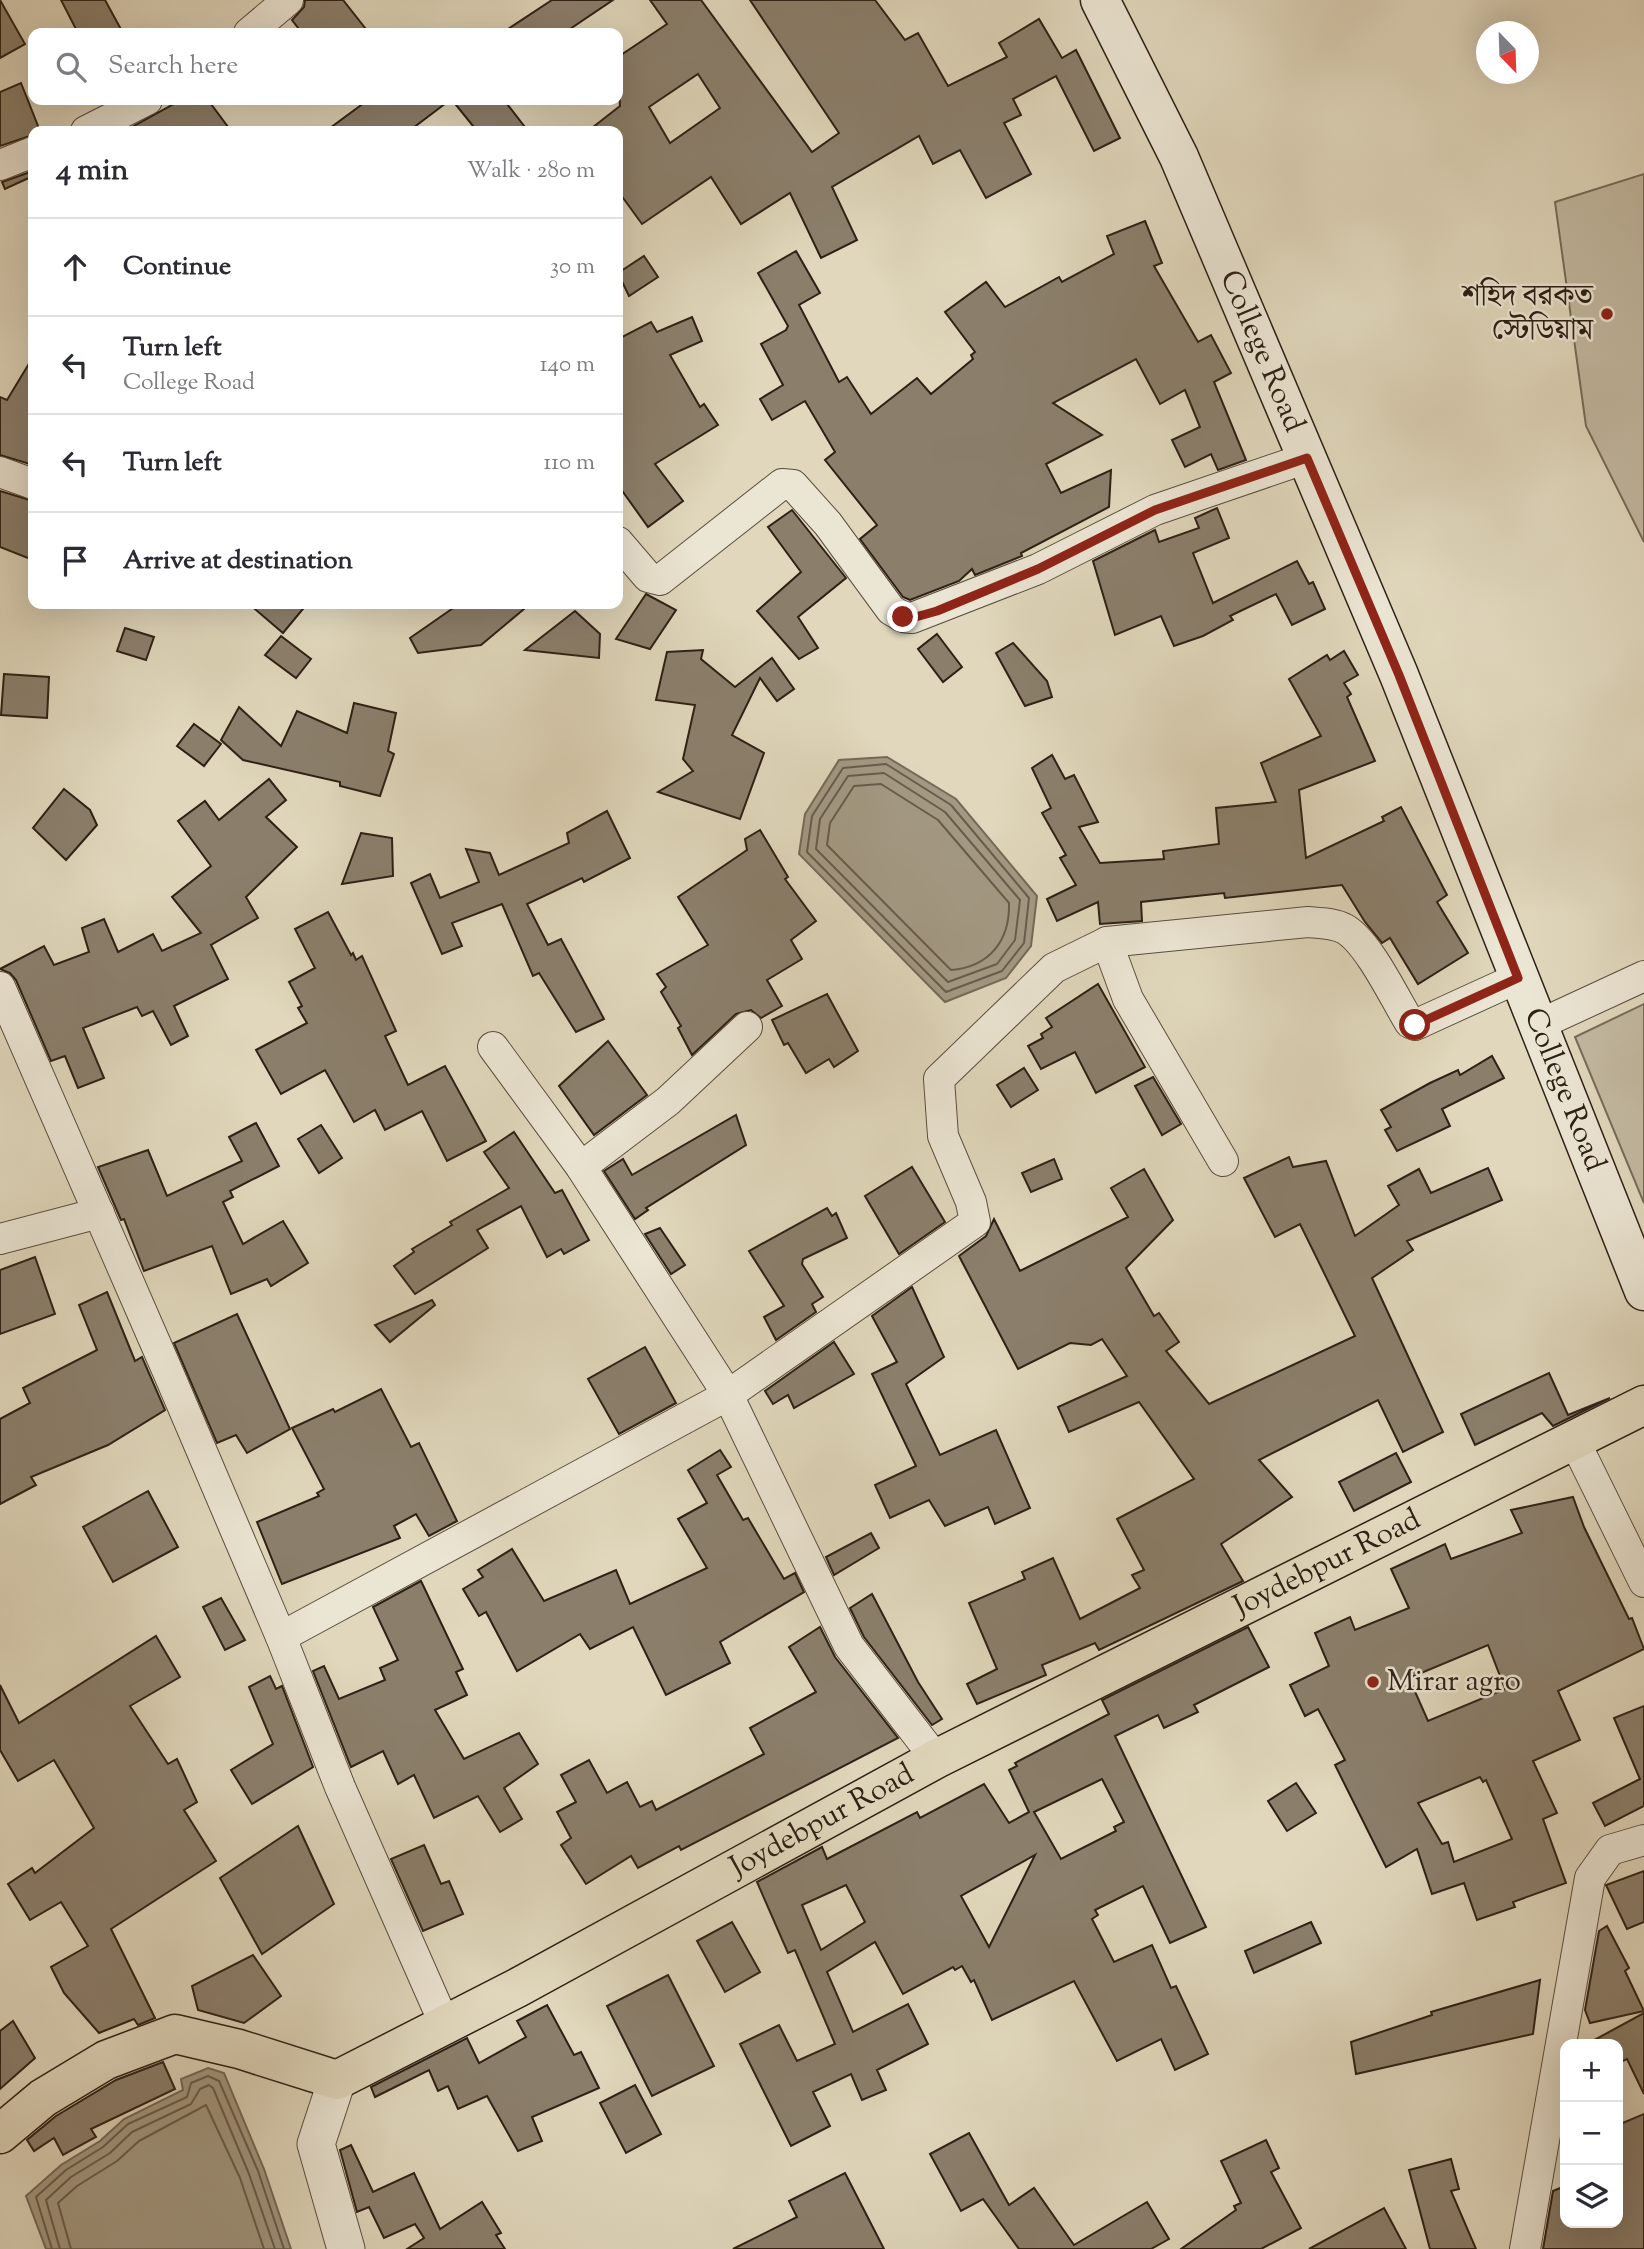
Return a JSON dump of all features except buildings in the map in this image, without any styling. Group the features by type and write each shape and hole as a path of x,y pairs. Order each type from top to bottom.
{"main road":[{"name":"College Road","path":"1100,0 1179,157 1399,675 1536,1026 1644,1292"},
{"name":"Joydebpur Road","path":"337,2080 445,2025 936,1759 1644,1405"},
{"path":"0,2134 43,2098 106,2060 175,2034 239,2049 337,2080"}],"street":[{"path":"255,28 288,0"},
{"path":"96,126 136,105"},
{"path":"0,165 28,154"},
{"path":"623,547 648,577 660,580 782,484 793,485 828,524 891,610 912,618 1038,569 1155,510 1307,458"},
{"path":"0,472 28,482"},
{"path":"281,1637 728,1395 975,1222 971,1202 943,1136 939,1079 1054,968 1107,943 1308,922 1327,923 1345,930 1359,942 1410,1023 1415,1025 1518,978"},
{"path":"1107,943 1128,999 1223,1161"},
{"path":"1536,1026 1644,976"},
{"path":"0,987 281,1637 340,1787 445,2025"},
{"path":"581,1167 668,1101 747,1027"},
{"path":"493,1048 581,1167 728,1395 849,1646 936,1759"},
{"path":"0,1239 99,1213"},
{"path":"1574,1440 1644,1582"},
{"path":"1525,2249 1590,1878 1611,1850 1644,1840"},
{"path":"337,2080 316,2144 346,2249"}],"shaded area":[{"name":"শহিদ বরকত স্টেডিয়াম","path":"1644,174 1644,542 1586,426 1555,202"},
{"path":"1644,1004 1644,1203 1575,1037"}],"water":[{"path":"887,757 956,799 1037,896 1031,946 1006,978 945,1002 799,854 805,814 839,760"},
{"path":"208,2068 224,2073 264,2169 291,2249 46,2249 26,2196 61,2165 100,2141 124,2119 183,2090 181,2079"}],"place":[{"name":"শহিদ বরকত স্টেডিয়াম","path":"1607,314"},
{"name":"Mirar agro","path":"1373,1682"}],"route":[{"path":"903,617 912,618 937,611 1038,569 1155,510 1307,458 1399,675 1518,978 1438,1017 1415,1025"}]}
